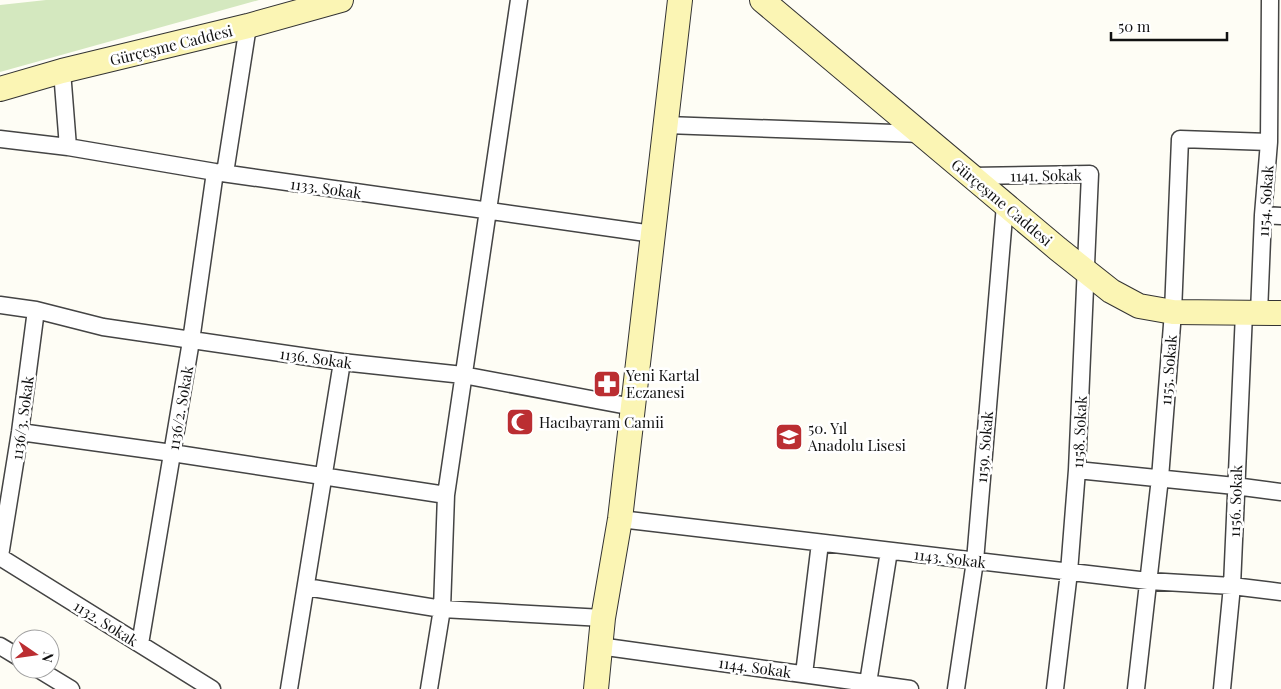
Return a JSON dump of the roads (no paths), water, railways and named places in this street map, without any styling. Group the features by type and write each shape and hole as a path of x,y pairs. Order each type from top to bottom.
{"main road":[{"name":"Gürçeşme Caddesi","path":"0,90 62,71 248,26 341,0"},
{"path":"596,689 603,618 620,519 680,0"},
{"name":"Gürçeşme Caddesi","path":"762,0 1005,205 1111,291 1138,306 1173,312 1261,313"}],"street":[{"path":"429,689 442,609 446,495 519,0"},
{"name":"1154. Sokak","path":"1261,313 1263,215 1269,142 1270,0"},
{"name":"1136/2. Sokak","path":"140,644 220,172 248,26"},
{"path":"62,71 68,147"},
{"path":"666,125 922,134"},
{"name":"1155. Sokak","path":"1136,689 1160,478 1173,312 1180,139 1269,142"},
{"name":"1133. Sokak","path":"0,140 68,147 220,172 653,234"},
{"name":"1141. Sokak","path":"971,176 1090,174"},
{"name":"1158. Sokak","path":"1055,689 1069,572 1077,470 1090,174"},
{"name":"1159. Sokak","path":"956,689 975,561 1005,205"},
{"path":"1263,215 1281,216"},
{"name":"1136. Sokak","path":"0,306 36,310 103,327 342,362 463,375 633,406"},
{"name":"1136/3. Sokak","path":"0,557 20,432 36,310"},
{"name":"1156. Sokak","path":"1222,689 1232,586 1236,486 1261,313"},
{"path":"289,689 342,362"},
{"path":"20,432 446,495"},
{"path":"1077,470 1281,492"},
{"name":"1143. Sokak","path":"620,519 1148,581 1232,586 1281,592"},
{"path":"804,674 820,543"},
{"path":"868,683 889,551"},
{"name":"1132. Sokak","path":"0,557 212,689"},
{"path":"306,587 442,609 603,618"},
{"name":"1144. Sokak","path":"600,646 910,689"},
{"path":"54,679 71,689"}],"place":[{"name":"Yeni Kartal Eczanesi","path":"607,384"},
{"name":"Hacıbayram Camii","path":"520,422"},
{"name":"50. Yıl Anadolu Lisesi","path":"789,437"}]}
